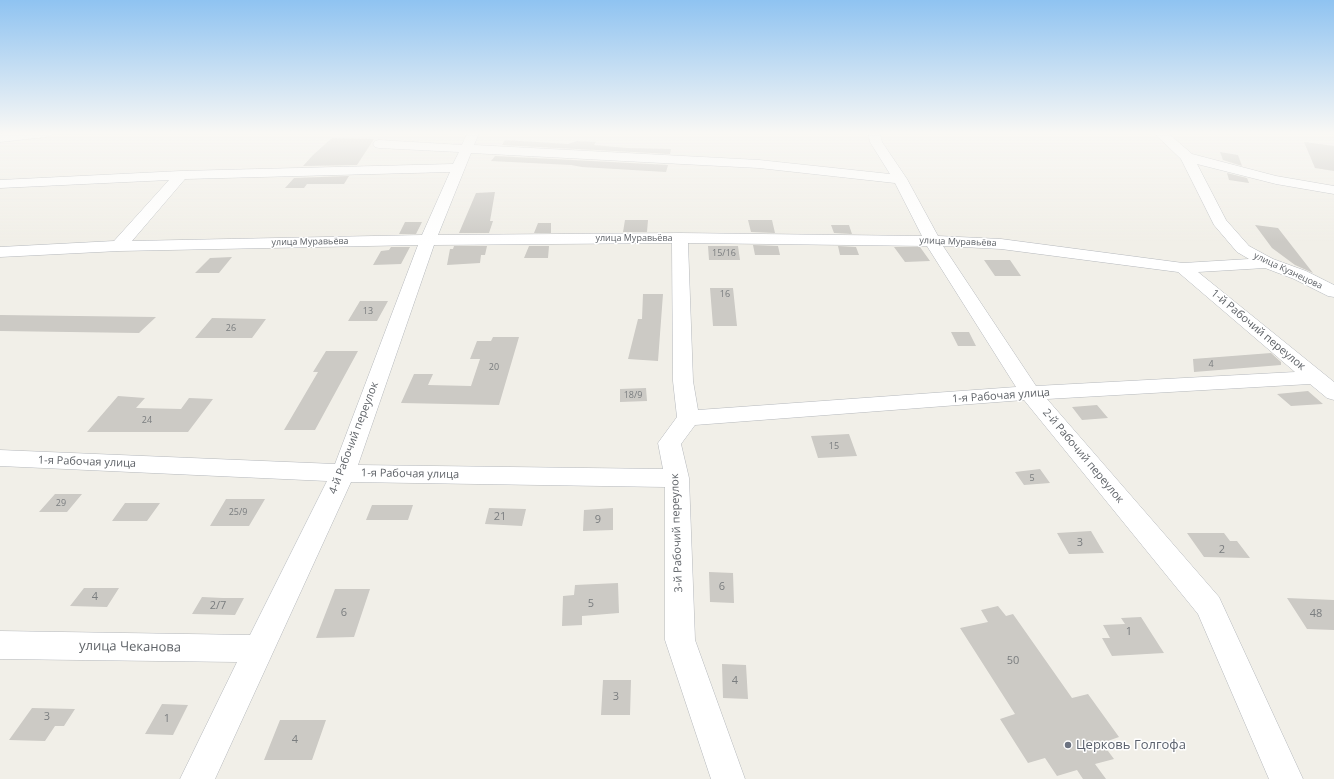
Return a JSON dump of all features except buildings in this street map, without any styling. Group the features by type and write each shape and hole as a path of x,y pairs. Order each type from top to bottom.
{"street":[{"path":"0,184 182,175 246,169"},
{"name":"4-й Рабочий переулок","path":"197,779 343,473 428,240 458,169"},
{"path":"809,169 900,179"},
{"name":"2-й Рабочий переулок","path":"894,169 932,241 1030,393 1208,606 1286,779"},
{"name":"улица Кузнецова","path":"1193,169 1219,222 1243,249 1267,263 1300,275 1334,292"},
{"path":"1235,169 1276,180 1334,190"},
{"path":"119,246 182,175"},
{"path":"680,238 683,382 688,418"},
{"name":"улица Муравьёва","path":"0,252 119,246 428,240 680,238 932,241 1001,244 1183,268 1267,263"},
{"name":"1-й Рабочий переулок","path":"1183,268 1334,392"},
{"path":"1300,275 1334,276"},
{"name":"1-я Рабочая улица","path":"688,418 1030,393 1314,377"},
{"name":"3-й Рабочий переулок","path":"688,418 669,443 677,478 680,640 728,779"},
{"name":"1-я Рабочая улица","path":"0,458 343,473 677,478"},
{"name":"улица Чеканова","path":"0,645 260,649"}],"place":[{"name":"Церковь Голгофа","path":"1068,745"}]}
